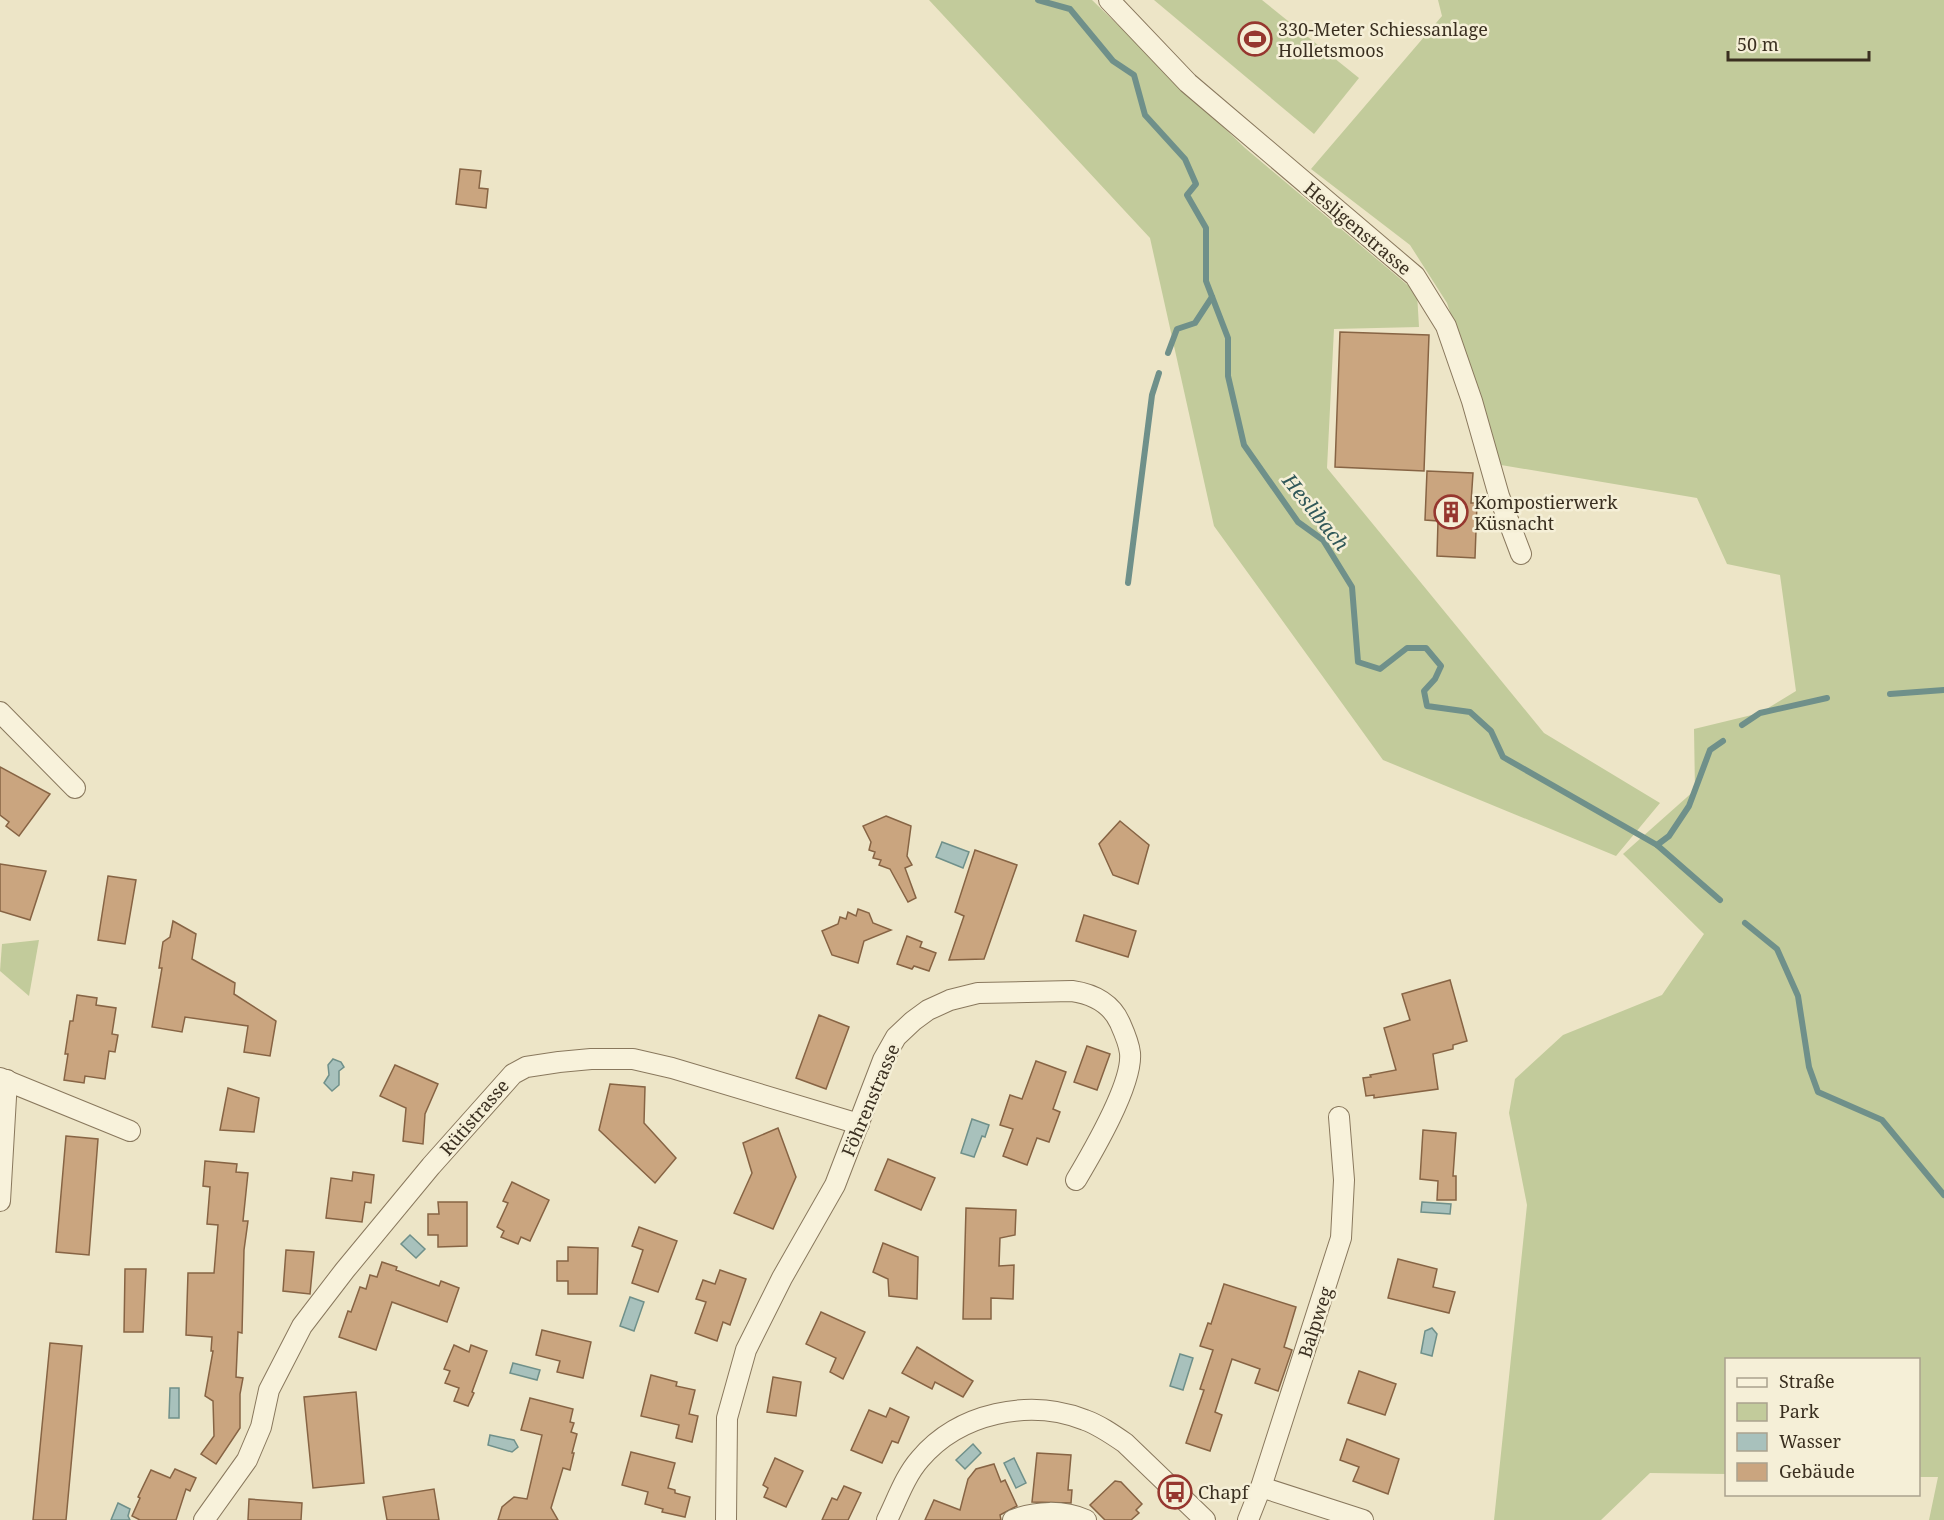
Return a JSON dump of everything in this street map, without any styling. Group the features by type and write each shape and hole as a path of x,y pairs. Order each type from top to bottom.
{"street":[{"name":"Hesligenstrasse","path":"1109,0 1188,83 1415,276 1446,326 1472,401 1498,496 1521,554"},
{"path":"0,712 75,788"},
{"name":"Föhrenstrasse","path":"726,1520 727,1418 746,1350 782,1278 835,1185 883,1060 896,1037 912,1021 928,1010 950,1000 978,993 1072,991 1085,993 1108,1006 1124,1032 1130,1054 1126,1077 1109,1120 1076,1180"},
{"name":"Rütistrasse","path":"204,1520 247,1460 261,1427 268,1390 289,1348 316,1305 430,1166 513,1074 526,1067 591,1059 633,1059 651,1062 859,1124"},
{"path":"0,1201 4,1079 130,1131"},
{"name":"Balpweg","path":"1248,1520 1261,1487 1341,1238 1344,1180 1339,1117"},
{"path":"887,1520 911,1471 924,1454 942,1438 956,1428 997,1414 1037,1411 1057,1412 1084,1419 1113,1435 1125,1443 1205,1520"},
{"path":"1261,1487 1364,1520"},
{"path":"1013,1520 1046,1513 1064,1513 1086,1520"}],"green space":[{"path":"929,0 1092,0 1245,148 1417,293 1419,327 1334,329 1327,468 1544,733 1660,803 1616,856 1383,760 1214,526 1150,238"},
{"name":"330-Meter Schiessanlage Holletsmoos","path":"1154,0 1262,0 1359,78 1314,134"},
{"path":"1438,0 1944,0 1944,1520 1929,1520 1938,1477 1920,1477 1920,1358 1725,1358 1725,1474 1650,1473 1601,1520 1494,1520 1527,1205 1509,1113 1515,1079 1563,1035 1662,995 1704,934 1623,854 1695,790 1694,729 1760,713 1796,691 1780,575 1727,564 1697,498 1501,465 1447,303 1410,245 1311,169 1442,16"},
{"path":"39,940 29,996 0,971 2,944"}],"water":[{"path":"942,842 969,852 963,868 936,857"},
{"path":"333,1059 341,1062 344,1067 339,1071 339,1085 332,1091 324,1083 329,1075 328,1065"},
{"path":"972,1119 989,1125 974,1157 961,1153"},
{"path":"1422,1202 1451,1204 1450,1214 1421,1212"},
{"path":"410,1235 425,1249 416,1258 401,1244"},
{"path":"630,1297 644,1302 634,1331 620,1326"},
{"path":"1432,1328 1437,1334 1432,1356 1421,1353 1425,1331"},
{"path":"1180,1354 1193,1358 1183,1390 1170,1386"},
{"path":"513,1363 540,1370 537,1380 510,1373"},
{"path":"170,1388 179,1388 179,1418 169,1418"},
{"path":"490,1435 514,1440 518,1447 512,1452 488,1445"},
{"path":"973,1444 981,1453 965,1469 956,1460"},
{"path":"1014,1458 1026,1483 1016,1488 1004,1463"},
{"path":"118,1503 130,1509 128,1516 130,1520 111,1520"}],"building":[{"path":"460,169 481,171 479,188 488,189 486,208 456,204"},
{"path":"1340,332 1429,335 1424,471 1335,467"},
{"name":"Kompostierwerk Küsnacht","path":"1427,471 1473,473 1471,503 1477,503 1475,558 1437,556 1438,521 1425,520"},
{"path":"0,767 50,794 19,836 6,826 9,822 0,815"},
{"path":"886,816 911,826 907,856 912,865 905,868 916,898 908,902 890,869 879,865 881,860 873,858 875,852 869,850 871,842 863,826"},
{"path":"1120,821 1149,845 1138,884 1113,875 1099,844"},
{"path":"975,850 1017,865 984,959 949,960 964,916 955,912"},
{"path":"0,864 46,871 30,920 0,911"},
{"path":"108,876 136,880 125,944 98,940"},
{"path":"858,909 869,913 873,923 891,930 864,941 858,963 832,955 822,931 838,924 840,917 846,919 848,912 856,916"},
{"path":"1084,915 1136,931 1128,957 1076,941"},
{"path":"173,921 196,934 192,959 235,983 234,994 276,1021 270,1056 244,1052 248,1026 185,1017 182,1032 152,1027 162,968 159,968 163,942 170,937"},
{"path":"907,936 922,942 920,947 936,953 929,971 897,964"},
{"path":"1450,980 1467,1041 1453,1045 1453,1049 1433,1054 1438,1089 1374,1098 1374,1095 1366,1096 1363,1078 1396,1070 1384,1028 1410,1020 1402,994"},
{"path":"77,995 97,998 96,1005 116,1008 112,1034 118,1035 115,1052 109,1051 105,1079 85,1076 84,1083 64,1080 70,1021 73,1021"},
{"path":"819,1015 849,1027 826,1089 796,1078"},
{"path":"1087,1046 1110,1054 1097,1090 1074,1082"},
{"path":"1036,1061 1066,1072 1053,1109 1060,1112 1049,1142 1037,1138 1027,1165 1003,1156 1013,1129 1000,1125 1010,1095 1022,1099"},
{"path":"395,1065 438,1084 425,1114 423,1144 403,1141 406,1108 380,1096"},
{"path":"610,1084 645,1087 644,1123 676,1158 655,1183 599,1130"},
{"path":"228,1088 259,1098 254,1132 220,1130"},
{"path":"778,1128 796,1177 773,1229 734,1213 752,1173 743,1143"},
{"path":"1423,1130 1456,1133 1453,1176 1456,1176 1456,1200 1437,1200 1438,1181 1420,1179"},
{"path":"66,1136 98,1139 89,1255 56,1252"},
{"path":"888,1159 935,1178 921,1210 875,1190"},
{"path":"205,1161 237,1164 236,1172 248,1173 243,1221 248,1221 244,1250 242,1333 238,1332 236,1377 243,1378 240,1394 240,1428 216,1464 201,1454 214,1436 213,1401 205,1396 213,1351 211,1351 212,1337 186,1335 188,1273 214,1273 218,1225 207,1224 210,1187 203,1186"},
{"path":"353,1172 374,1175 371,1203 365,1202 362,1222 326,1218 331,1178 352,1181"},
{"path":"512,1182 549,1200 530,1241 521,1237 518,1244 501,1237 504,1231 497,1227 508,1203 503,1201"},
{"path":"438,1202 467,1202 467,1246 438,1247 438,1235 428,1235 428,1214 439,1214"},
{"path":"966,1208 1016,1210 1015,1235 1000,1238 999,1266 1014,1265 1013,1299 991,1298 991,1319 963,1319"},
{"path":"639,1227 677,1241 658,1292 632,1283 643,1250 632,1246"},
{"path":"883,1243 918,1257 917,1299 889,1296 888,1279 873,1272"},
{"path":"568,1247 598,1248 597,1294 568,1294 568,1281 557,1281 557,1261 568,1261"},
{"path":"286,1250 314,1252 310,1294 283,1291"},
{"path":"1398,1259 1437,1269 1433,1287 1455,1292 1449,1313 1388,1298"},
{"path":"382,1262 397,1267 396,1270 439,1286 441,1281 459,1288 447,1322 392,1302 376,1350 339,1337 360,1287 366,1289 370,1275 377,1277"},
{"path":"125,1269 146,1269 143,1332 124,1332"},
{"path":"720,1270 746,1279 730,1325 723,1322 717,1341 695,1333 706,1302 696,1299 703,1280 715,1284"},
{"path":"1224,1284 1296,1307 1284,1347 1292,1350 1278,1391 1255,1383 1260,1369 1232,1359 1215,1412 1222,1415 1210,1451 1186,1443 1204,1390 1200,1389 1213,1350 1200,1346 1208,1323 1211,1324"},
{"path":"821,1312 865,1332 843,1379 830,1372 836,1358 806,1344"},
{"path":"542,1330 591,1342 583,1378 557,1372 560,1361 536,1355"},
{"path":"50,1343 82,1346 66,1520 33,1520"},
{"path":"454,1345 469,1352 471,1345 487,1351 468,1406 454,1401 459,1388 445,1383 450,1371 444,1369"},
{"path":"917,1347 973,1381 963,1397 935,1382 932,1389 902,1373"},
{"path":"1359,1371 1396,1384 1385,1415 1348,1403"},
{"path":"651,1375 677,1382 676,1386 695,1390 689,1414 698,1416 692,1442 676,1438 679,1425 641,1416"},
{"path":"773,1377 801,1382 796,1416 767,1412"},
{"path":"356,1392 364,1483 313,1488 304,1397"},
{"path":"530,1398 573,1409 570,1422 574,1423 571,1432 577,1434 572,1453 574,1453 570,1470 563,1468 551,1508 558,1520 498,1520 502,1507 514,1497 527,1499 542,1435 521,1430"},
{"path":"890,1408 909,1417 898,1443 892,1441 882,1463 851,1450 869,1410 886,1417"},
{"path":"1347,1439 1399,1459 1388,1494 1353,1481 1359,1467 1340,1460"},
{"path":"631,1452 675,1463 668,1488 675,1490 675,1493 690,1497 685,1517 662,1512 663,1509 645,1504 648,1492 622,1485"},
{"path":"1037,1453 1071,1455 1068,1490 1072,1490 1071,1503 1032,1502"},
{"path":"775,1458 803,1471 786,1507 764,1497 768,1488 763,1485"},
{"path":"994,1464 1001,1482 1005,1480 1017,1506 1000,1515 1001,1520 925,1520 934,1500 960,1510 968,1479 976,1469"},
{"path":"175,1469 196,1478 190,1491 186,1489 176,1520 140,1520 132,1516 151,1470 170,1478"},
{"path":"1115,1481 1121,1482 1142,1504 1136,1510 1139,1513 1131,1520 1105,1520 1090,1505"},
{"path":"844,1486 861,1493 848,1520 822,1520 832,1498 837,1500"},
{"path":"434,1489 439,1520 387,1520 383,1497"},
{"path":"249,1499 302,1503 301,1520 248,1520"}],"waterway":[{"name":"Heslibach","path":"1038,0 1070,9 1113,61 1134,75 1145,115 1185,159 1196,184 1187,195 1206,228 1206,281 1228,338 1228,376 1244,445 1298,522 1323,540 1352,587 1358,662 1380,669 1407,648 1426,648 1441,666 1435,679 1424,691 1427,706 1470,712 1491,731 1503,757 1657,845 1720,900"},
{"path":"1168,353 1177,329 1195,323 1212,297"},
{"path":"1128,583 1152,395 1159,373"},
{"path":"1890,694 1944,690"},
{"path":"1742,725 1760,713 1827,698"},
{"path":"1657,845 1669,836 1689,806 1710,750 1723,741"},
{"name":"Heslibach","path":"1745,923 1777,949 1798,996 1809,1067 1818,1092 1882,1120 1944,1195"}],"place":[{"name":"330-Meter Schiessanlage Holletsmoos","path":"1255,39"},
{"name":"Kompostierwerk Küsnacht","path":"1451,512"},
{"name":"Chapf","path":"1175,1492"}]}
